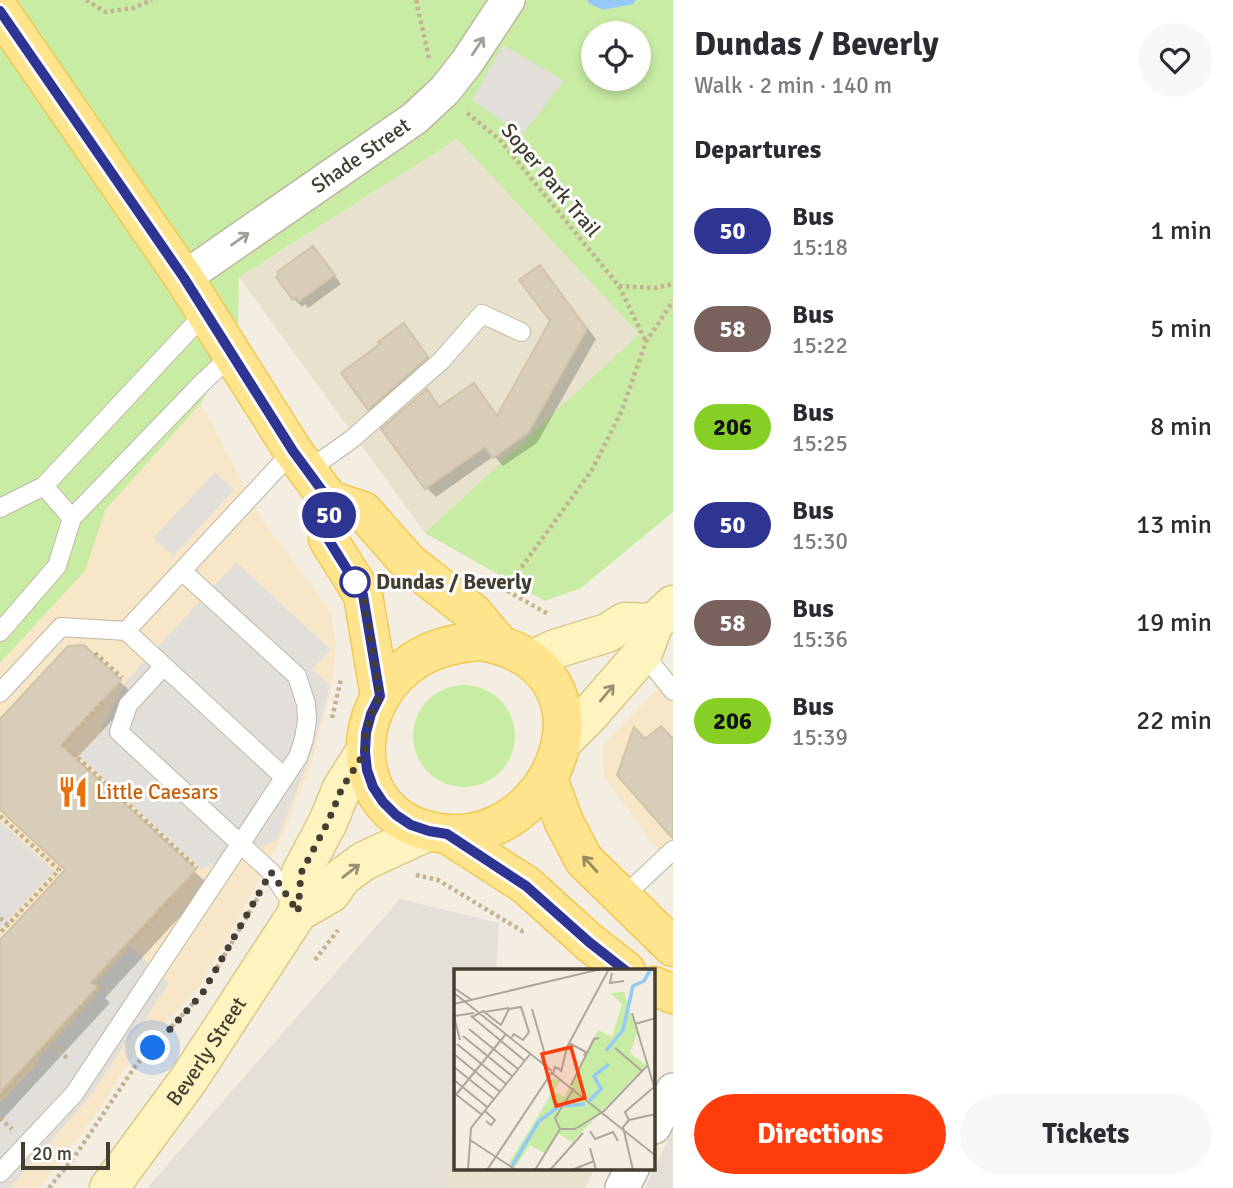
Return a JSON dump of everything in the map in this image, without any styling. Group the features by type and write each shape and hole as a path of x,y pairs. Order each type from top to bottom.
{"main road":[{"path":"0,11 184,278 310,474 328,539 363,595 380,696"},
{"path":"310,474 363,511 409,564 472,612 515,652 545,673 560,705 563,724 561,743 548,779 536,796 504,821 467,833 438,833"},
{"path":"561,743 589,715 657,627 625,622 607,632 555,649 515,652 480,641 441,647 406,666 380,696 371,714 365,752 370,779 383,802 396,815 438,833 526,886 623,969"},
{"name":"Beverly Street","path":"298,912 301,873 328,822 342,788 365,752"},
{"path":"548,779 564,822 584,860 673,947"},
{"name":"Beverly Street","path":"109,1188 189,1079 298,912 331,893 342,877 364,861 438,833"},
{"path":"656,987 673,994"}],"street":[{"name":"Shade Street","path":"184,278 415,118 445,90 508,0"},
{"path":"656,1123 673,1090"},
{"path":"622,1188 631,1170"}],"lane":[{"path":"0,508 44,486 206,312"},
{"path":"126,631 183,570 310,474 442,360 482,314 522,331"},
{"path":"0,632 57,566 72,518 233,354"},
{"path":"44,486 72,518"},
{"path":"0,1173 74,1094 298,757 304,738 307,720 304,697 297,676 183,570"},
{"path":"0,693 61,627 126,631 284,777"},
{"path":"657,627 673,691"},
{"path":"164,666 128,705 119,732 271,872 298,912"},
{"path":"623,897 673,850"}],"path":[{"path":"86,0 106,12 133,8 152,0"},
{"path":"416,0 429,60"},
{"name":"Soper Park Trail","path":"465,111 500,140 619,286 646,342"},
{"path":"619,286 655,288 673,284"},
{"path":"505,590 592,470 622,410 646,342 673,301"},
{"path":"485,578 548,614 561,612"},
{"path":"94,653 124,680 116,688"},
{"path":"109,696 64,745 199,869 190,878"},
{"path":"0,816 59,870 0,933"},
{"path":"215,972 271,872"},
{"path":"412,874 438,880 522,931"},
{"path":"0,1098 99,988 94,982 181,888"},
{"path":"0,918 8,925"},
{"path":"315,960 338,929"},
{"path":"49,1188 75,1156 136,1065 202,994"}],"shaded area":[{"path":"503,45 564,81 522,135 472,100"},
{"path":"457,139 639,334 425,533 239,277"},
{"path":"201,403 262,520 330,611 336,645 332,686 310,769 279,842 198,988 131,1059 99,1110 39,1188 0,1188 0,663 85,571 106,509"},
{"path":"215,472 234,490 173,556 153,538"},
{"path":"236,562 331,650 312,669 330,685 312,752 277,840 201,869 79,756 98,736 126,681"},
{"path":"673,672 673,871 604,777 602,747"},
{"path":"0,821 54,871 0,928"},
{"path":"400,899 499,923 496,969 454,969 454,1100 444,1188 147,1188"},
{"path":"130,946 169,983 89,1097 10,1188 0,1188 0,1103 102,988 96,982"},
{"path":"454,1100 454,1170 594,1170 586,1188 444,1188"},
{"path":"673,1129 673,1188 645,1188 656,1170"}],"green space":[{"path":"0,0 673,0 673,512 581,588 545,601 425,533 639,334 457,139 239,277 238,333 201,403 106,509 85,571 0,663"},
{"path":"464,685 493,693 507,707 515,736 507,765 493,779 464,787 435,779 421,765 413,736 421,707 435,693"}],"building":[{"path":"313,246 335,275 299,301 296,297 293,300 276,277 279,275 277,272"},
{"path":"540,265 587,329 528,433 493,458 485,447 425,489 381,429 427,389 439,407 474,383 497,416 550,321 519,280"},
{"path":"404,323 428,357 368,410 341,373"},
{"path":"84,645 121,680 61,745 196,869 91,982 97,987 0,1092 0,940 65,870 0,810 0,719 68,646"},
{"path":"661,726 673,739 673,839 617,775 634,727 645,739"}],"waterway":[{"path":"592,0 603,5 631,0"}],"bus line":[{"name":"50","path":"0,11 184,278 293,451 329,500 328,539 363,595 380,696 366,733 367,770 373,787 383,802 411,825 447,834 526,886 623,969"}],"place":[{"name":"Dundas / Beverly","path":"355,582"},
{"name":"Little Caesars","path":"73,792"}],"route":[{"path":"153,1048 202,994 271,872 298,912 301,873 328,822 342,788 365,752 371,714 380,696 363,595 352,576 355,582"}]}
